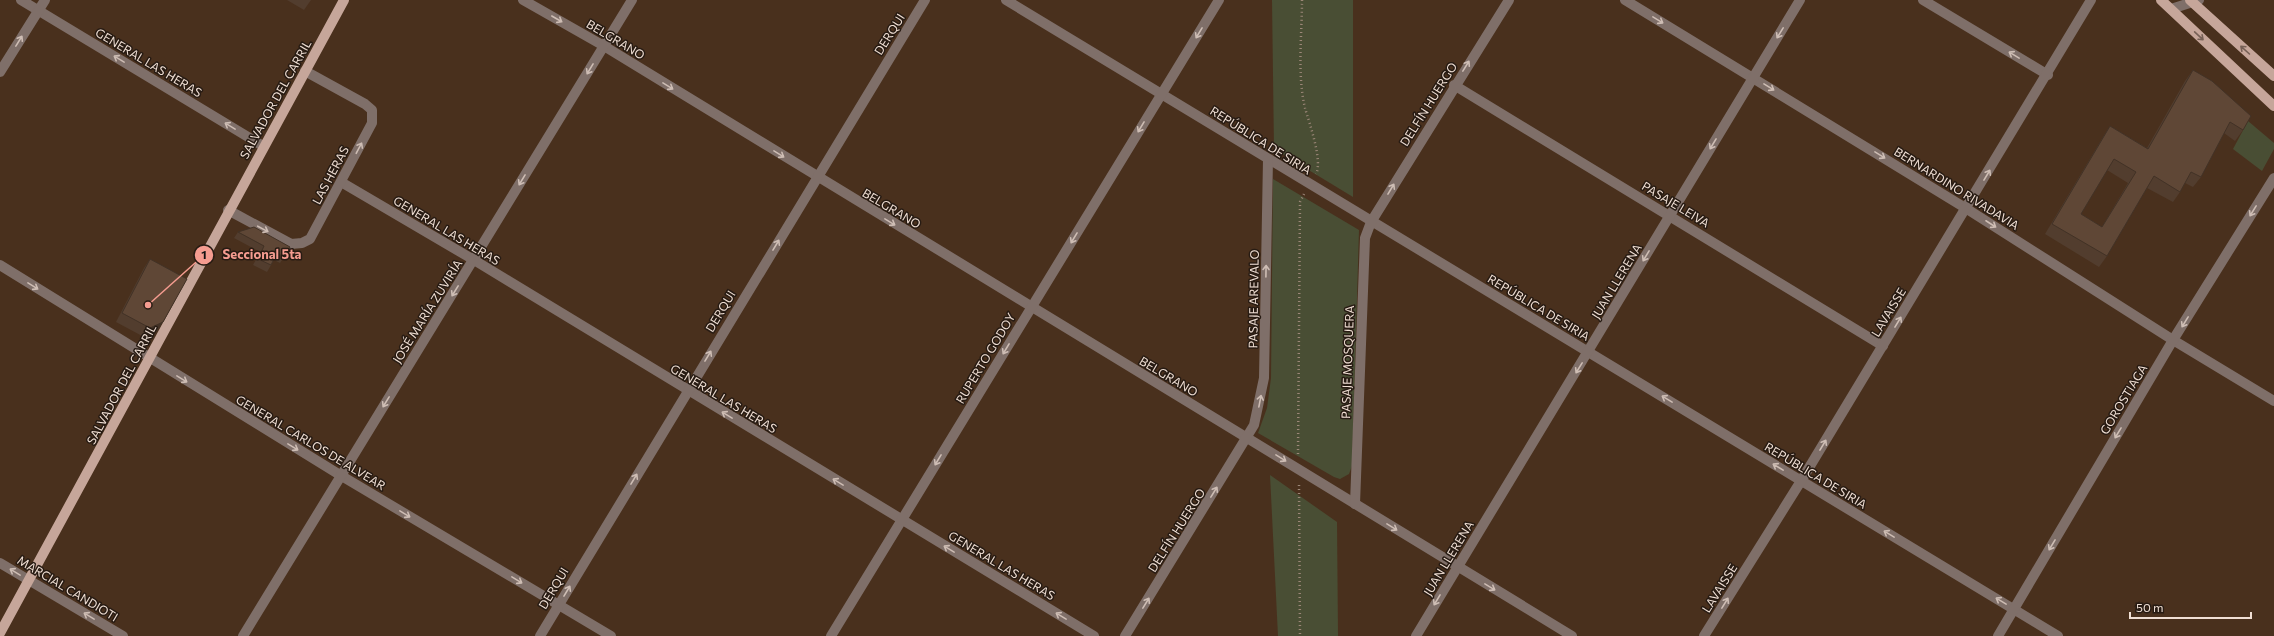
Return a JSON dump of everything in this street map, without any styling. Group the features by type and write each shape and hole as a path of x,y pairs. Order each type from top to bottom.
{"main road":[{"name":"SALVADOR DEL CARRIL","path":"0,633 228,210 344,0"},
{"path":"2161,0 2274,106"},
{"path":"2194,1 2274,76"}],"street":[{"name":"GENERAL LAS HERAS","path":"21,0 263,146"},
{"path":"0,72 45,0"},
{"name":"BELGRANO","path":"523,0 604,46 1031,308 1248,438 1572,636"},
{"name":"JOSÉ MARÍA ZUVIRÍA","path":"243,636 340,475 474,260 632,0"},
{"name":"DERQUI","path":"540,636 925,0"},
{"name":"REPÚBLICA DE SIRIA","path":"1006,0 1309,185 1589,352 2058,636"},
{"path":"1162,94 1219,0"},
{"name":"DELFÍN HUERGO","path":"1371,222 1454,85 1508,0"},
{"name":"BERNARDINO RIVADAVIA","path":"1625,0 1967,208 2173,340 2274,401"},
{"name":"JUAN LLERENA","path":"1416,636 1589,352 1800,0"},
{"path":"1923,0 2048,74"},
{"name":"LAVAISSE","path":"1704,636 1801,481 2048,74 2091,0"},
{"path":"2171,9 2194,1"},
{"name":"LAS HERAS","path":"228,210 291,244 302,243 310,239 372,123 372,110 365,104 305,71"},
{"name":"PASAJE LEIVA","path":"1454,85 1670,215 1883,346"},
{"name":"RUPERTO GODOY","path":"831,636 1162,94"},
{"name":"PASAJE AREVALO","path":"1248,438 1254,426 1264,378 1268,159"},
{"name":"GOROSTIAGA","path":"1998,636 2173,340 2274,178"},
{"name":"GENERAL LAS HERAS","path":"341,182 474,260 687,391 1094,636"},
{"name":"PASAJE MOSQUERA","path":"1355,504 1365,238 1371,222"},
{"name":"GENERAL CARLOS DE ALVEAR","path":"0,265 149,359 340,475 611,636"},
{"name":"DELFÍN HUERGO","path":"1125,636 1248,438"},
{"name":"MARCIAL CANDIOTI","path":"0,563 123,636"}],"path":[{"path":"1300,636 1300,202 1317,170 1317,156 1302,96 1302,0"}],"green space":[{"path":"1272,0 1353,0 1353,197 1274,149"},
{"path":"2248,121 2274,143 2274,149 2262,171 2233,149"},
{"path":"1273,179 1359,230 1352,466 1349,474 1340,479 1258,433 1267,408 1271,378"},
{"path":"1270,475 1337,522 1338,636 1278,636"}],"building":[{"path":"2193,70 2212,81 2251,116 2243,130 2230,122 2201,177 2191,172 2180,192 2154,176 2107,256 2052,224 2110,126 2148,149","holes":["2114,159 2136,172 2102,227 2081,214"]},
{"path":"254,227 290,247 284,257 277,253 271,265 258,259 264,246 238,232"},
{"path":"150,259 187,279 163,322 150,328 122,313"}],"place":[{"name":"Seccional 5ta","path":"148,305"}]}
